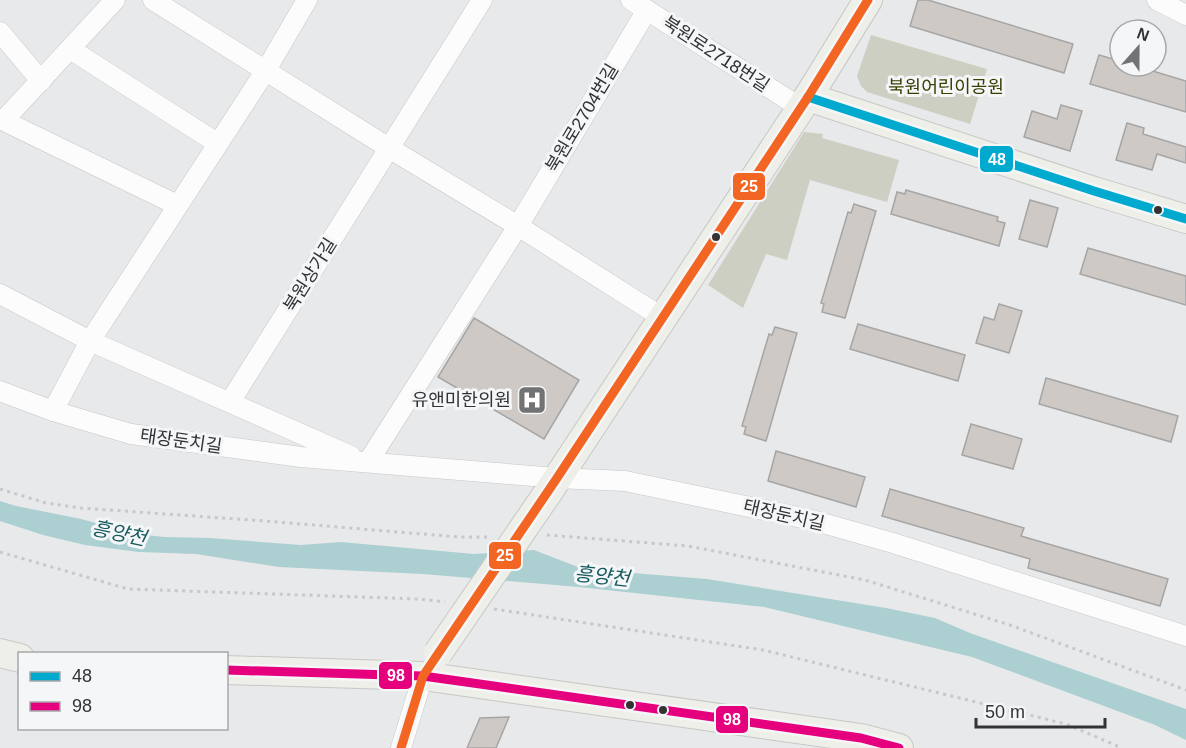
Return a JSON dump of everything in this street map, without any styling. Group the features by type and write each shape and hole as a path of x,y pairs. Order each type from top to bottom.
{"street":[{"path":"115,0 2,120 177,206"},
{"path":"153,0 663,318"},
{"path":"53,411 90,341 266,70 307,0"},
{"path":"389,148 482,0"},
{"path":"400,748 431,664 552,486 805,103 868,0"},
{"path":"1157,0 1186,15"},
{"name":"북원로2718번길","path":"639,5 805,103"},
{"name":"북원로2704번길","path":"518,226 639,5"},
{"path":"0,32 41,81"},
{"path":"70,49 217,143"},
{"path":"805,103 1186,219"},
{"name":"북원상가길","path":"230,402 389,148"},
{"path":"0,294 90,341 368,462 518,226"},
{"name":"태장둔치길","path":"0,391 53,411 132,434 301,457 368,462 552,486 625,481 812,520 1186,636"},
{"path":"0,653 18,658"},
{"path":"228,670 431,664 860,743 899,748"}],"path":[{"path":"0,489 46,503 81,508 265,520 459,537 494,536"},
{"path":"540,535 688,546 865,580 1010,625 1186,690"},
{"path":"0,552 128,589 418,599 451,603"},
{"path":"484,608 763,650 1066,724 1122,748"}],"green space":[{"name":"북원어린이공원","path":"871,35 987,69 970,124 867,92 861,86 857,76"},
{"path":"804,132 823,134 822,138 899,160 887,202 810,180 787,260 766,254 743,308 708,285"}],"water":[{"name":"흥양천","path":"0,501 137,534 301,545 341,542 474,554 534,550 583,569 707,579 886,608 935,618 970,633 1186,709 1186,740 1155,725 972,657 764,607 579,587 423,574 279,567 196,554 139,552 85,545 0,521"}],"building":[{"path":"918,0 928,0 1073,44 1064,73 910,26"},
{"path":"1099,55 1108,58 1108,78 1168,78 1168,76 1186,81 1186,112 1090,84"},
{"path":"1061,105 1082,111 1070,151 1024,137 1032,111 1057,119"},
{"path":"1127,123 1144,128 1143,134 1186,147 1186,163 1157,154 1152,170 1116,160"},
{"path":"906,190 998,217 997,221 1005,223 999,246 891,214 897,192 905,194"},
{"path":"1030,200 1058,208 1047,247 1019,239"},
{"path":"854,204 876,211 845,318 822,312 824,304 821,303 848,212 851,213"},
{"path":"1088,248 1186,276 1186,305 1080,274"},
{"path":"999,304 1022,311 1009,353 976,343 984,317 994,320"},
{"path":"474,318 579,380 544,439 438,377"},
{"path":"858,324 965,355 958,381 850,349"},
{"path":"775,327 797,333 766,441 744,434 746,427 742,426 769,334 772,335"},
{"path":"1046,378 1178,416 1171,442 1039,404"},
{"path":"971,424 1022,439 1013,469 962,455"},
{"path":"776,451 865,477 856,507 768,481"},
{"path":"890,489 1024,528 1021,536 1168,579 1160,606 1028,568 1030,559 882,516"},
{"path":"509,717 496,748 467,748 480,718"}],"transit line":[{"name":"25","path":"401,748 423,676 557,478 808,97 868,0"},
{"name":"48","path":"808,97 1186,219"},
{"name":"98","path":"228,670 423,676 861,738 899,748"}],"place":[{"name":"유앤미한의원","path":"532,400"}]}
